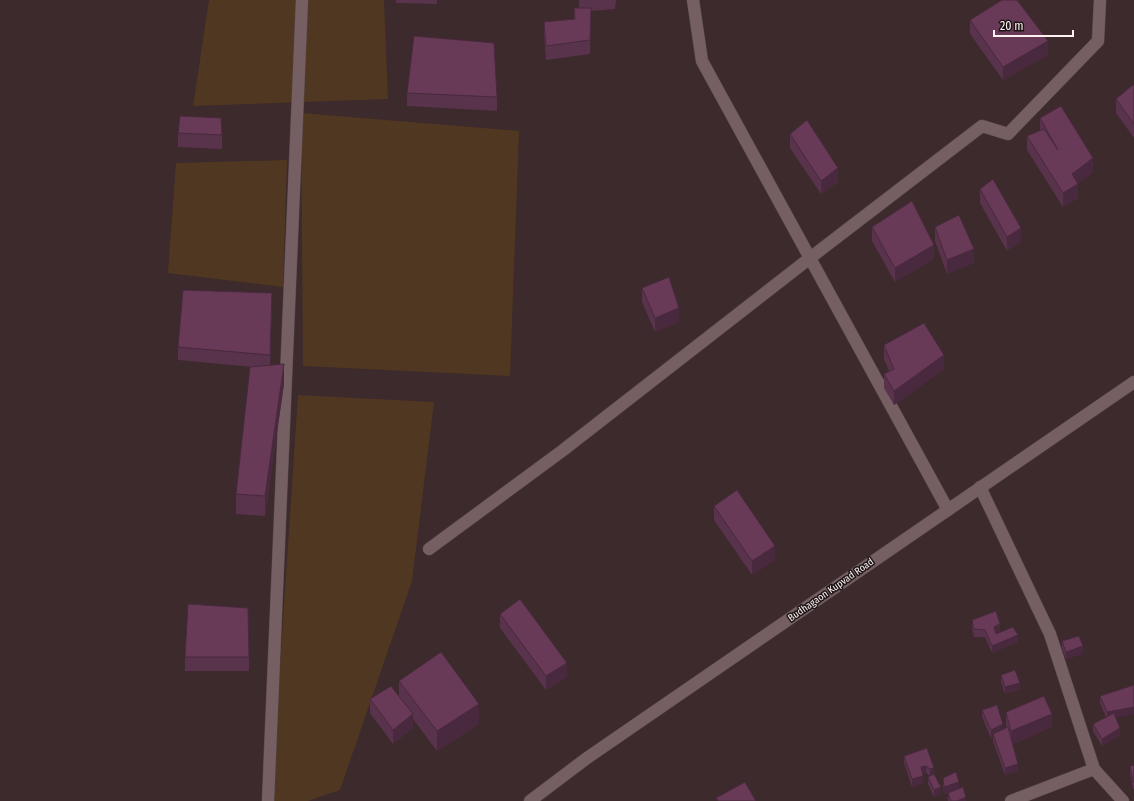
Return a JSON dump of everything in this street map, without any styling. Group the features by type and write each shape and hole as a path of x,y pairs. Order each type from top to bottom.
{"street":[{"path":"268,801 302,0"},
{"path":"693,0 702,61 948,510"},
{"path":"429,549 562,451 982,126 1008,134 1098,41 1100,0"},
{"name":"Budhagaon Kupvad Road","path":"530,801 587,758 1134,382"},
{"path":"980,487 1050,634 1094,769 1123,801"},
{"path":"1011,801 1094,769"}],"shaded area":[{"path":"209,0 384,0 388,99 193,106"},
{"path":"301,113 519,131 510,376 303,366"},
{"path":"287,160 283,287 168,273 176,163"},
{"path":"298,395 434,402 412,581 340,790 308,801 271,801"}],"building":[{"path":"1002,0 1017,0 1048,41 1003,67 970,20"},
{"path":"574,8 591,8 590,40 546,46 544,22 575,19"},
{"path":"414,36 494,43 497,97 407,93"},
{"path":"1134,84 1134,124 1116,99"},
{"path":"1061,106 1093,158 1072,174 1078,184 1063,193 1027,136 1044,129 1058,150 1040,118"},
{"path":"180,116 221,118 222,135 178,133"},
{"path":"807,120 838,168 821,181 790,134"},
{"path":"993,179 1021,228 1007,237 980,189"},
{"path":"912,201 934,245 895,268 872,227"},
{"path":"959,215 974,249 947,260 935,227"},
{"path":"669,277 679,308 655,318 642,288"},
{"path":"183,290 272,293 270,355 178,347"},
{"path":"924,323 944,355 894,391 884,374 894,369 884,345"},
{"path":"284,364 265,496 236,494 250,367"},
{"path":"737,490 775,546 752,561 714,506"},
{"path":"520,599 567,663 546,676 500,614"},
{"path":"188,604 248,608 249,657 185,657"},
{"path":"996,611 1000,624 994,627 996,634 1013,627 1018,635 992,646 985,630 974,629 972,620"},
{"path":"1079,636 1083,646 1066,652 1062,641"},
{"path":"441,652 479,704 437,731 399,681"},
{"path":"1015,670 1020,683 1005,687 1001,675"},
{"path":"1134,685 1134,707 1107,712 1100,696"},
{"path":"391,686 413,714 393,730 370,699"},
{"path":"1044,696 1052,714 1011,731 1006,712"},
{"path":"997,705 1003,724 991,730 982,710"},
{"path":"1114,713 1120,728 1102,739 1093,724"},
{"path":"1008,727 1018,764 1005,768 993,734"},
{"path":"927,748 934,768 930,769 926,766 921,767 923,776 912,779 904,756"},
{"path":"1134,765 1134,782 1133,782 1130,766"},
{"path":"956,772 959,782 944,787 943,778"},
{"path":"934,774 941,787 934,790 928,777"},
{"path":"745,782 756,801 718,801 716,798"},
{"path":"963,787 966,797 957,801 951,801 948,793"}]}
